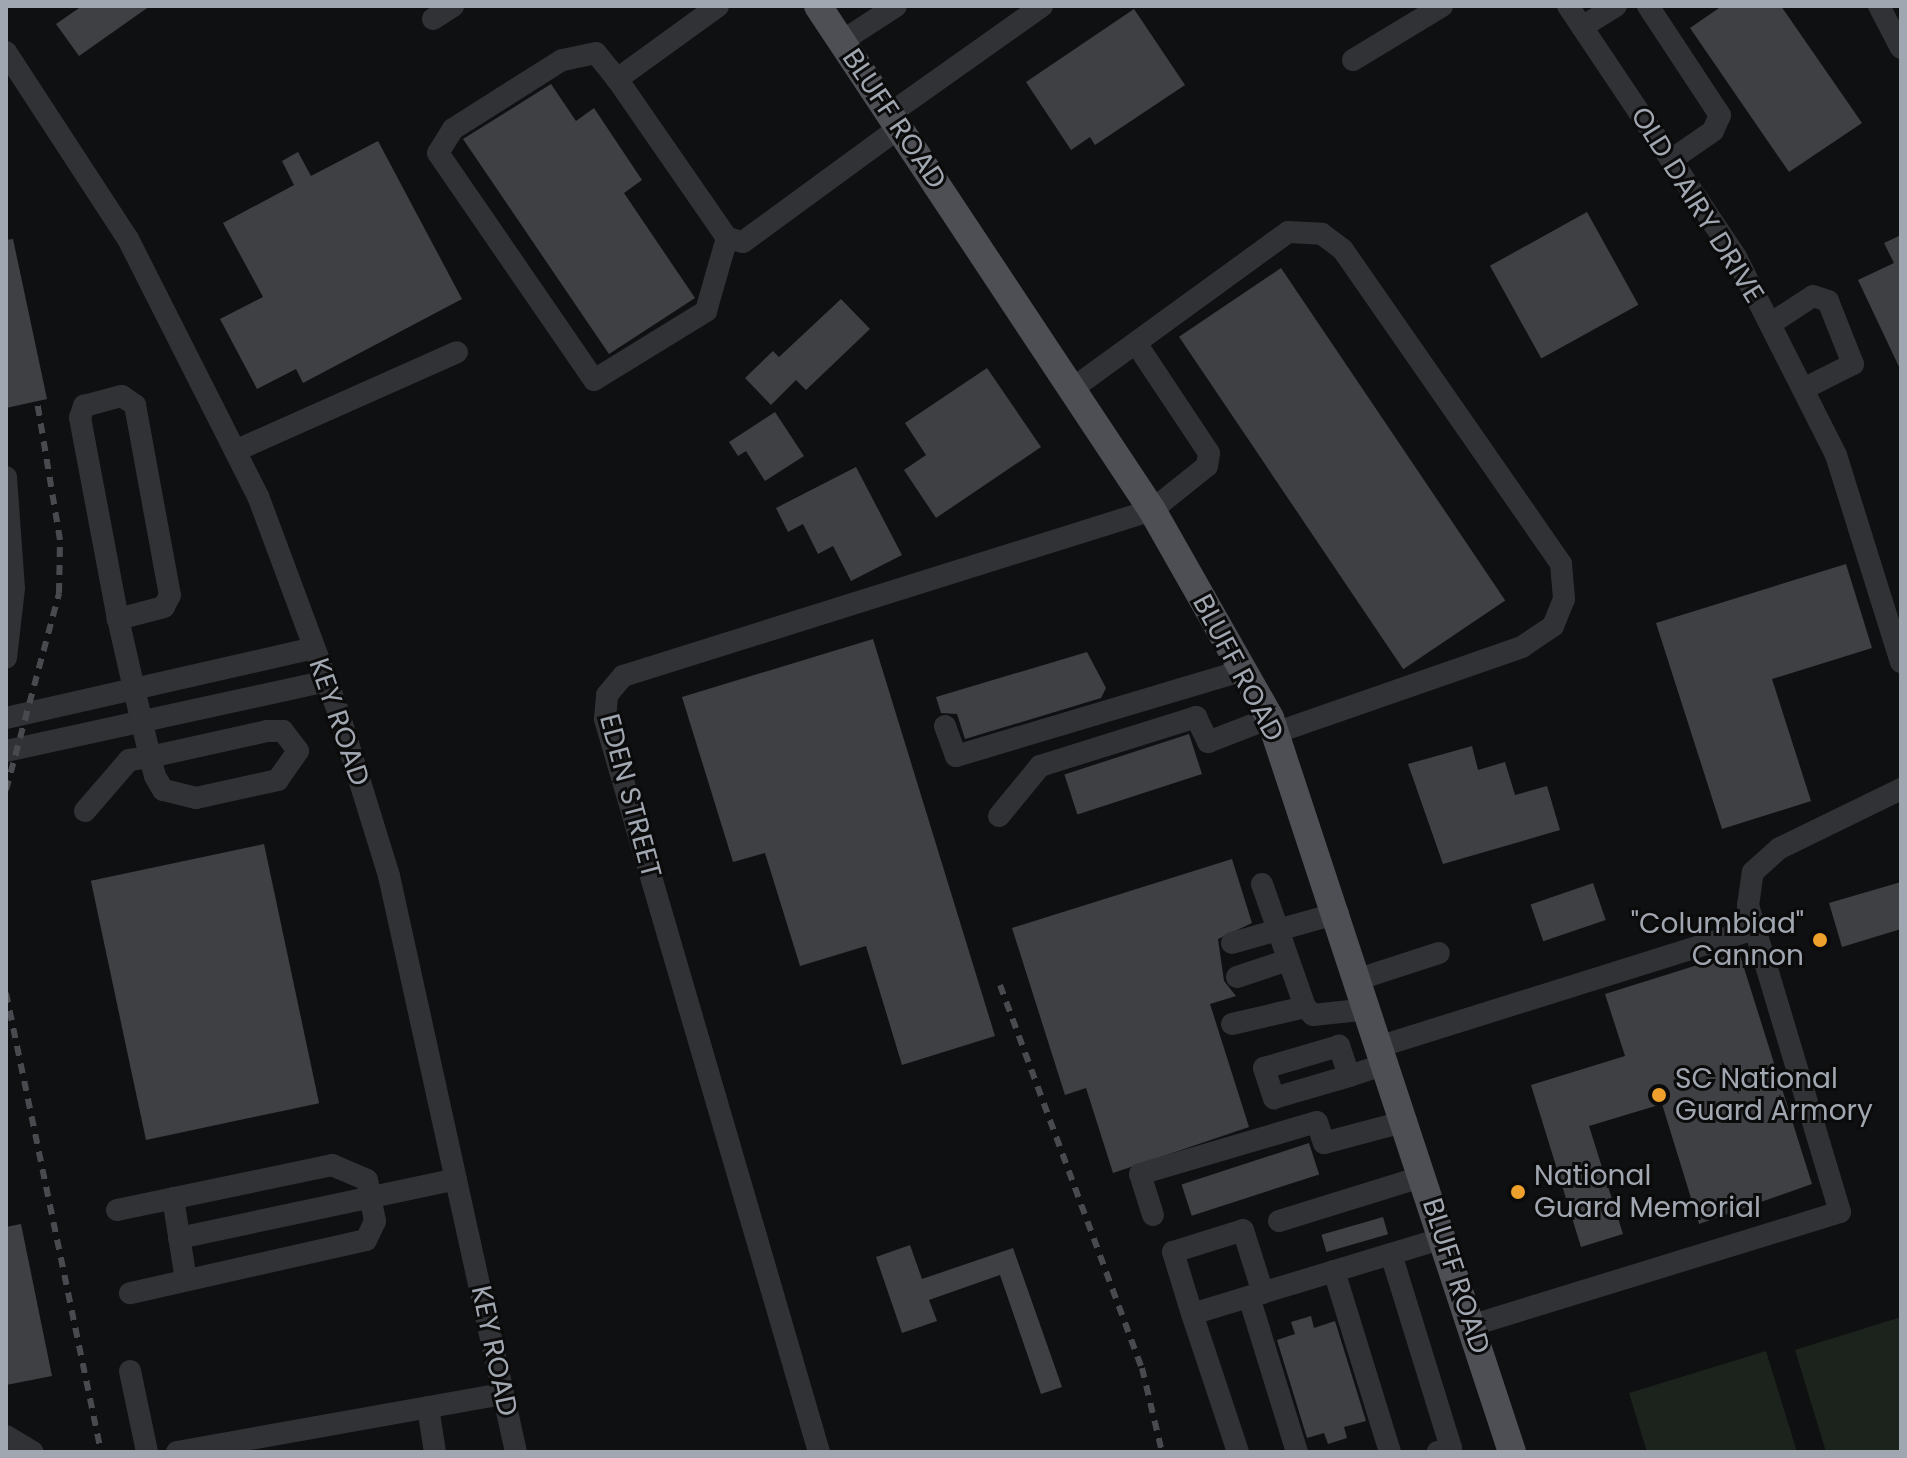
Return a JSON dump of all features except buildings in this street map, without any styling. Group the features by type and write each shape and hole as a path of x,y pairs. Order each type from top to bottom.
{"main road":[{"name":"BLUFF ROAD","path":"818,6 1152,510 1273,725 1338,913 1512,1452"}],"street":[{"path":"433,19 453,6"},
{"path":"617,79 718,6"},
{"path":"842,41 896,6"},
{"path":"1353,60 1442,6"},
{"name":"OLD DAIRY DRIVE","path":"1568,6 1671,160 1770,324 1803,389 1836,455 1901,662"},
{"path":"1582,27 1616,6"},
{"path":"1648,6 1720,115 1713,131 1671,160"},
{"path":"1879,6 1901,48"},
{"path":"727,238 706,311 594,380 438,153 453,129 562,60 596,53 727,238 743,242 1037,7"},
{"name":"KEY ROAD","path":"6,52 128,239 235,451 314,648 389,876 516,1452"},
{"path":"999,816 1040,766 1196,717 1208,742 1273,725 1522,647 1553,626 1564,599 1561,564 1343,250 1322,234 1288,232 1072,389"},
{"path":"1770,324 1813,296 1828,301 1853,364 1803,389"},
{"path":"1136,343 1209,453 1207,466 1152,510"},
{"path":"235,451 457,352"},
{"path":"85,811 115,769 150,757 267,731 283,731 298,751 278,780 196,798 163,790 150,757 118,619 80,418 84,406 122,396 135,405 170,595 164,607 118,619"},
{"path":"6,477 14,588 6,658"},
{"name":"EDEN STREET","path":"819,1452 605,719 607,695 623,676 1152,510"},
{"path":"6,718 135,693 314,648"},
{"path":"945,726 956,756 1244,670"},
{"path":"6,751 326,681"},
{"path":"1473,1325 1840,1212 1748,906 1753,872 1780,848 1901,789"},
{"path":"1262,884 1305,1007 1313,1015 1369,1009"},
{"path":"1232,943 1338,913"},
{"path":"1349,1076 1384,1055 1755,929"},
{"path":"1359,979 1439,953"},
{"path":"1237,977 1288,960"},
{"path":"1232,1024 1305,1007"},
{"path":"1153,1215 1140,1174 1317,1122 1324,1143 1406,1121"},
{"path":"117,1210 332,1165 361,1173 371,1197 375,1221 366,1240 130,1293"},
{"path":"1279,1221 1424,1176"},
{"path":"179,1238 456,1179"},
{"path":"173,1198 186,1280"},
{"path":"1238,1452 1173,1252 1243,1230 1256,1295 1297,1452"},
{"path":"1192,1314 1444,1238"},
{"path":"1391,1254 1451,1448 1438,1452"},
{"path":"1334,1271 1390,1452"},
{"path":"130,1371 147,1452"},
{"path":"177,1452 503,1394"},
{"path":"428,1407 435,1452"},
{"path":"6,1436 33,1452"}],"shaded area":[{"path":"1901,1317 1901,1452 1826,1452 1795,1350"},
{"path":"1766,1351 1797,1452 1647,1452 1629,1393"}],"railway":[{"path":"6,790 59,593 60,540 37,401"},
{"path":"1000,985 1142,1368 1162,1452"},
{"path":"6,993 101,1452"}],"place":[{"name":"\"Columbiad\" Cannon","path":"1820,940"},
{"name":"SC National Guard Armory","path":"1659,1095"},
{"name":"National Guard Memorial","path":"1518,1192"}]}
